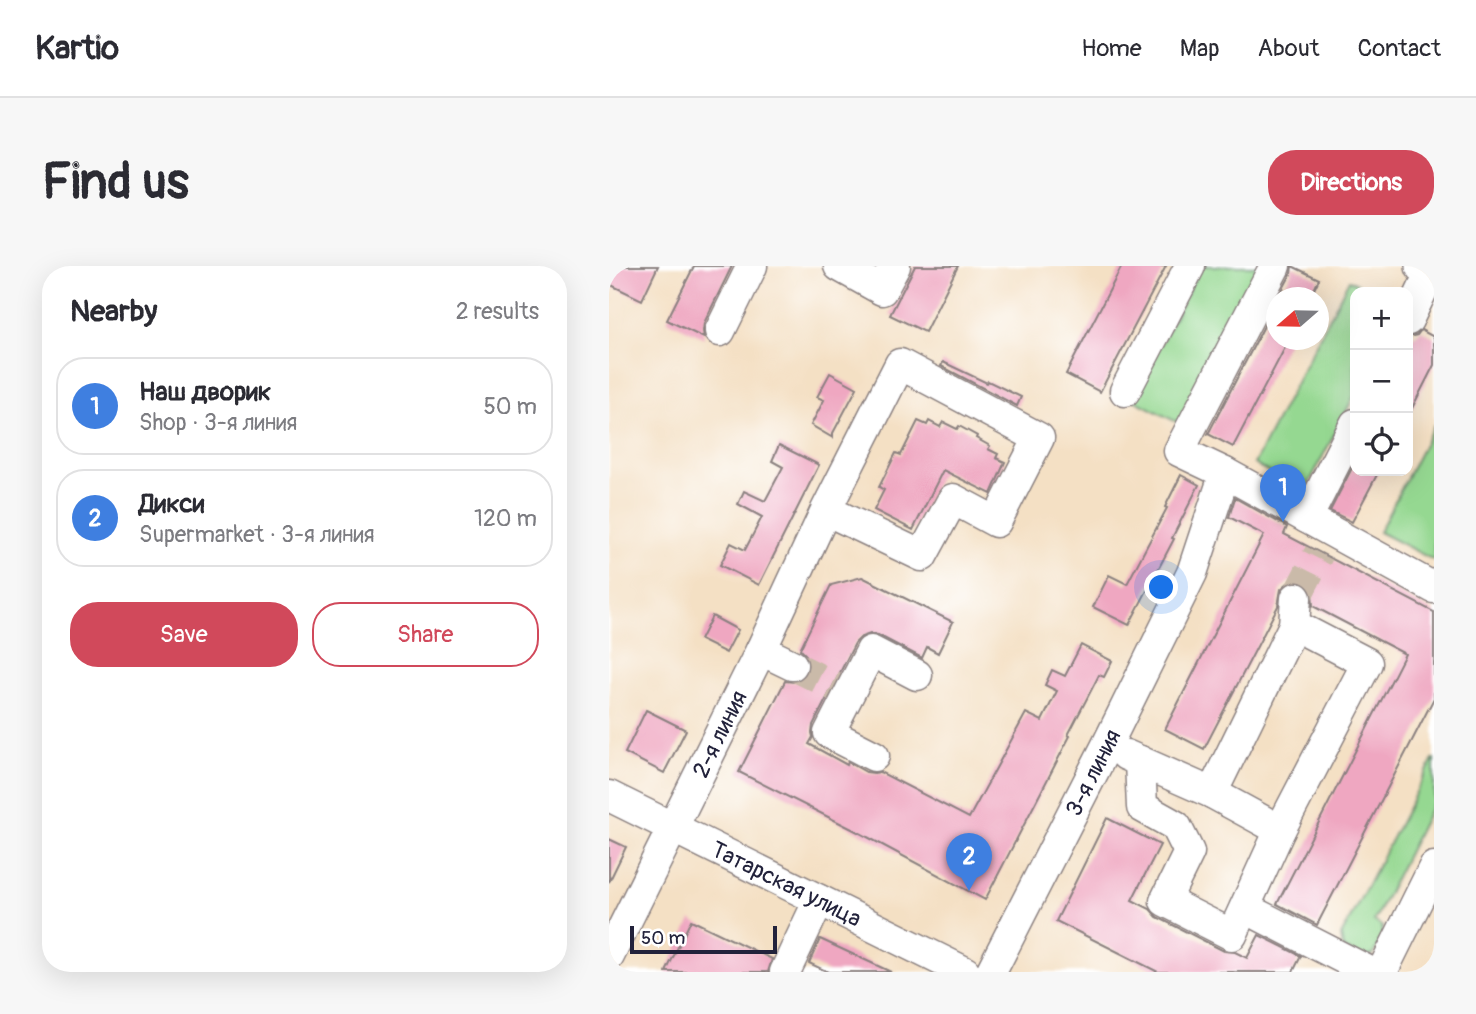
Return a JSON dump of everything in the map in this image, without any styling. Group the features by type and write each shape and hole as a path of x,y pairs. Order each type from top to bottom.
{"street":[{"path":"720,331 752,266"},
{"path":"839,266 882,290 895,266"},
{"path":"1125,391 1190,266"},
{"path":"1275,266 1179,451 1225,473 1319,534 1434,588"},
{"path":"1413,308 1430,269"},
{"name":"2-я линия","path":"609,956 761,650 826,510 901,364 1039,438 996,522 953,499 922,556 826,510"},
{"path":"1319,534 1350,439"},
{"name":"3-я линия","path":"992,972 1192,573 1225,473"},
{"path":"1140,761 1142,807 1175,826 1189,852 1165,901 1232,935 1280,831 1367,663 1295,611 1212,793"},
{"path":"761,650 792,665"},
{"path":"874,756 829,733 844,691 871,651 917,675"},
{"path":"1107,747 1212,793 1280,831"},
{"name":"Татарская улица","path":"609,796 965,972"},
{"path":"1382,972 1423,915 1434,867"},
{"path":"785,972 819,900"},
{"path":"1245,908 1370,972"}],"green space":[{"path":"1201,266 1272,266 1188,428 1132,399"},
{"path":"1349,280 1363,287 1350,287 1350,404 1305,491 1254,464 1313,350 1329,350 1329,319"},
{"path":"1434,425 1433,560 1379,532 1408,476 1413,476 1413,466"},
{"path":"1434,758 1434,801 1374,921 1382,926 1383,934 1373,955 1362,958 1343,948 1341,936"}],"building":[{"path":"609,266 658,266 642,300 609,284"},
{"path":"694,266 732,266 704,323 704,338 667,320"},
{"path":"915,266 958,266 925,332 890,315"},
{"path":"1122,266 1166,266 1100,392 1066,374"},
{"path":"1292,266 1319,279 1315,287 1284,287"},
{"path":"1266,322 1266,350 1284,350 1233,447 1208,434"},
{"path":"1421,330 1434,337 1434,365 1413,406 1413,336"},
{"path":"943,362 1021,397 1017,406 941,366"},
{"path":"830,373 857,388 833,433 833,438 811,425 824,400 817,397"},
{"path":"918,421 927,425 929,421 940,427 943,422 957,429 959,426 990,446 988,449 998,454 996,458 1005,462 991,494 943,470 913,530 874,510 884,490 879,487 896,453 901,455"},
{"path":"779,445 819,465 759,585 720,565 731,543 745,550 762,517 738,504 744,491 765,501 783,467 772,461"},
{"path":"1350,472 1350,476 1376,476 1352,522 1330,511"},
{"path":"1181,475 1199,485 1129,625 1093,607 1109,575 1127,584 1167,508 1165,507"},
{"path":"1235,498 1287,527 1284,534 1434,612 1434,698 1317,925 1277,904 1405,654 1313,606 1312,591 1306,584 1289,582 1281,589 1278,606 1204,749 1165,729 1264,535 1229,517"},
{"path":"862,577 953,622 938,653 927,647 922,658 878,635 861,637 855,643 813,725 813,737 809,744 847,765 848,762 866,772 880,772 969,818 1026,713 1042,721 1057,691 1045,685 1052,670 1065,676 1081,645 1112,661 1104,677 1099,675 985,900 739,772 785,681 801,680 807,673 809,663 800,649 831,585"},
{"path":"712,616 738,630 726,653 700,640"},
{"path":"646,710 686,730 664,773 625,753"},
{"path":"1107,818 1160,845 1132,900 1150,909 1157,917 1224,951 1235,952 1247,958 1259,935 1301,956 1293,972 1158,972 1056,921"},
{"path":"609,839 626,847 609,882"},
{"path":"691,920 772,959 768,972 666,972"},
{"path":"820,939 891,972 828,972 809,963"}],"tunnel":[{"path":"1296,598 1319,553"},
{"path":"792,665 838,688"}],"place":[{"name":"Наш дворик","path":"1283,522"},
{"name":"Дикси","path":"969,891"}]}
